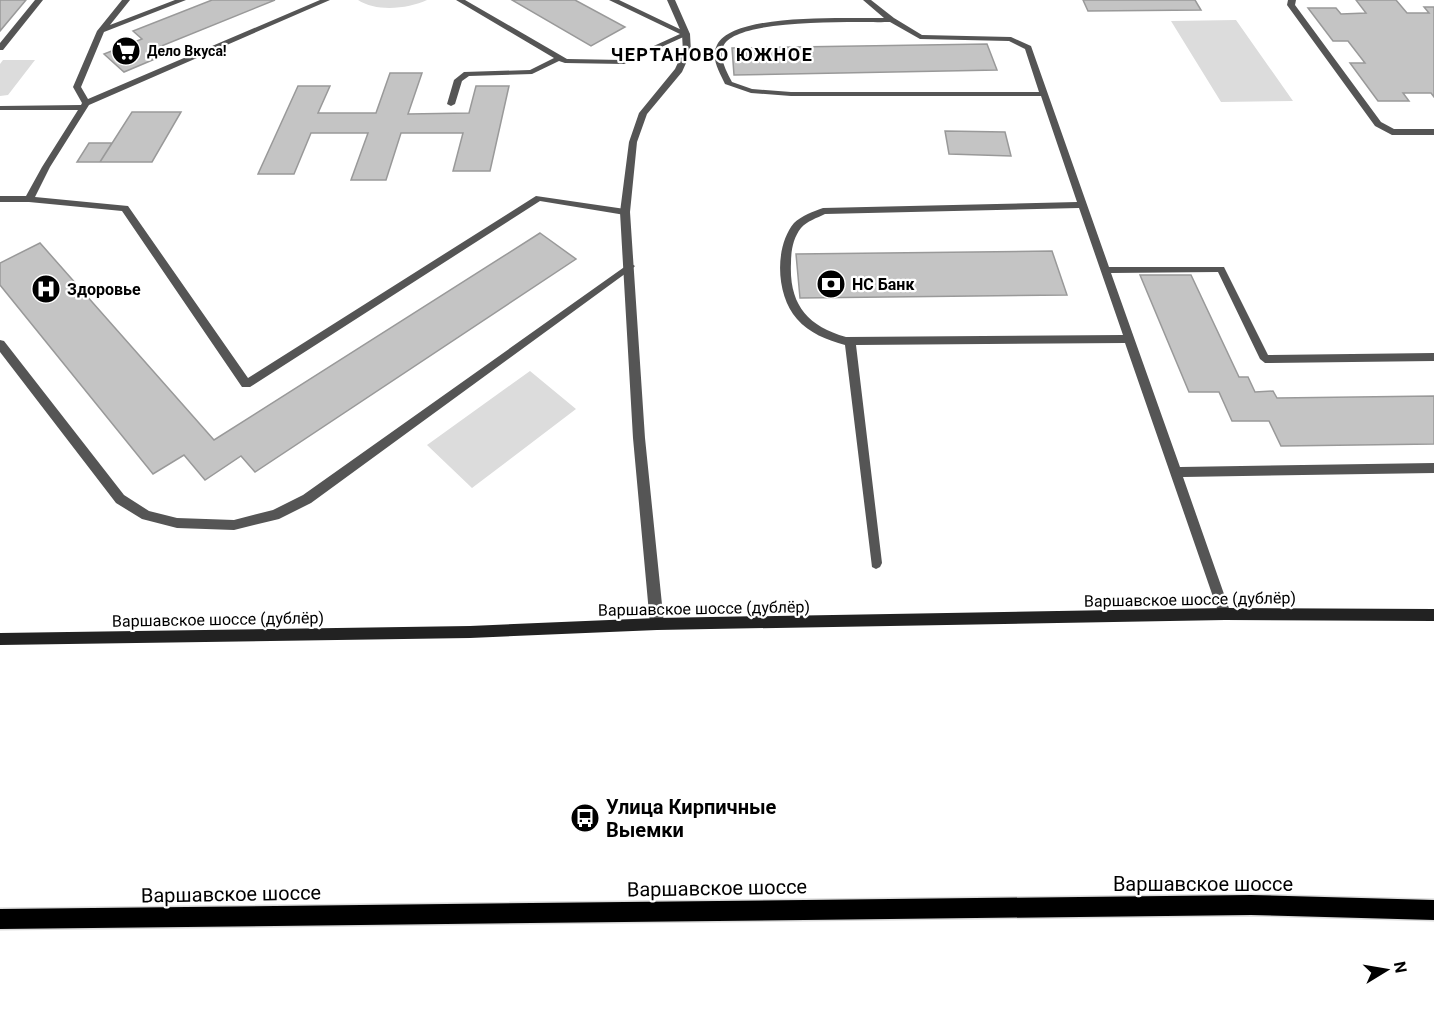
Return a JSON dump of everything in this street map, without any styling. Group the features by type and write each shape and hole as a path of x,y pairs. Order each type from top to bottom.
{"main road":[{"name":"Варшавское шоссе (дублёр)","path":"0,639 470,632 657,624 1226,614 1434,615"},
{"name":"Варшавское шоссе","path":"0,919 1251,904 1434,910"}],"street":[{"path":"0,48 39,0"},
{"path":"84,105 77,87 101,31 126,0"},
{"path":"101,31 182,0"},
{"path":"0,108 84,105 326,0"},
{"path":"460,0 565,62 624,62 686,34"},
{"path":"613,0 686,34"},
{"path":"657,624 639,438 625,212 633,142 643,113 664,85 679,70 687,52 686,34 671,0"},
{"path":"867,0 891,20 920,37 1011,39 1028,48 1226,614"},
{"path":"1292,0 1291,5 1378,124 1392,132 1434,132"},
{"path":"891,20 760,24 735,30 720,44 717,63 729,84 752,91 791,94 1044,94"},
{"path":"451,104 458,80 467,74 532,72 559,58"},
{"path":"29,199 84,105"},
{"path":"0,199 29,199 125,208 246,384 539,198 625,212"},
{"path":"1083,205 823,211 798,224 785,251 787,284 797,313 824,335 850,342 1129,339"},
{"path":"0,344 120,499 146,515 177,523 234,525 275,515 307,498 630,266"},
{"path":"1105,270 1221,269 1265,359 1434,357"},
{"path":"850,342 876,563"},
{"path":"1176,472 1434,468"}],"shaded area":[{"path":"358,0 427,0 402,7 383,8"},
{"path":"1236,20 1293,101 1221,102 1171,21"},
{"path":"3,60 35,60 8,95 0,96 0,64"},
{"path":"530,371 576,409 472,488 427,445"}],"building":[{"path":"0,0 26,0 0,31"},
{"path":"212,0 275,0 154,49 162,56 124,72 104,54 142,39 133,31"},
{"path":"512,0 575,0 625,27 591,46"},
{"path":"1083,0 1195,0 1201,10 1088,11"},
{"path":"1356,0 1396,0 1407,13 1429,13 1424,7 1434,7 1434,97 1431,93 1403,93 1409,101 1378,101 1350,63 1365,63 1348,41 1333,41 1308,8 1336,8 1341,14 1366,13"},
{"path":"987,44 997,70 734,75 732,48"},
{"path":"390,73 422,73 408,114 469,113 476,86 509,86 490,171 453,171 463,133 401,133 386,180 351,180 368,133 311,133 294,174 258,174 298,86 330,86 318,113 376,113"},
{"path":"132,112 181,112 152,162 100,162"},
{"path":"945,131 1005,132 1011,156 949,154"},
{"path":"89,143 112,143 100,162 77,162"},
{"path":"540,233 576,259 255,472 241,456 205,480 184,455 153,474 0,285 0,263 40,243 214,440"},
{"path":"1052,251 1067,295 800,298 796,254"},
{"path":"1140,275 1191,275 1239,377 1248,377 1255,392 1273,391 1277,398 1434,396 1434,444 1281,446 1269,421 1232,421 1219,392 1189,392"}],"place":[{"name":"Дело Вкуса!","path":"126,51"},
{"name":"НС Банк","path":"831,284"},
{"name":"Здоровье","path":"46,289"},
{"name":"Улица Кирпичные Выемки","path":"585,818"}],"district":[{"name":"ЧЕРТАНОВО ЮЖНОЕ","path":"712,55"}]}
